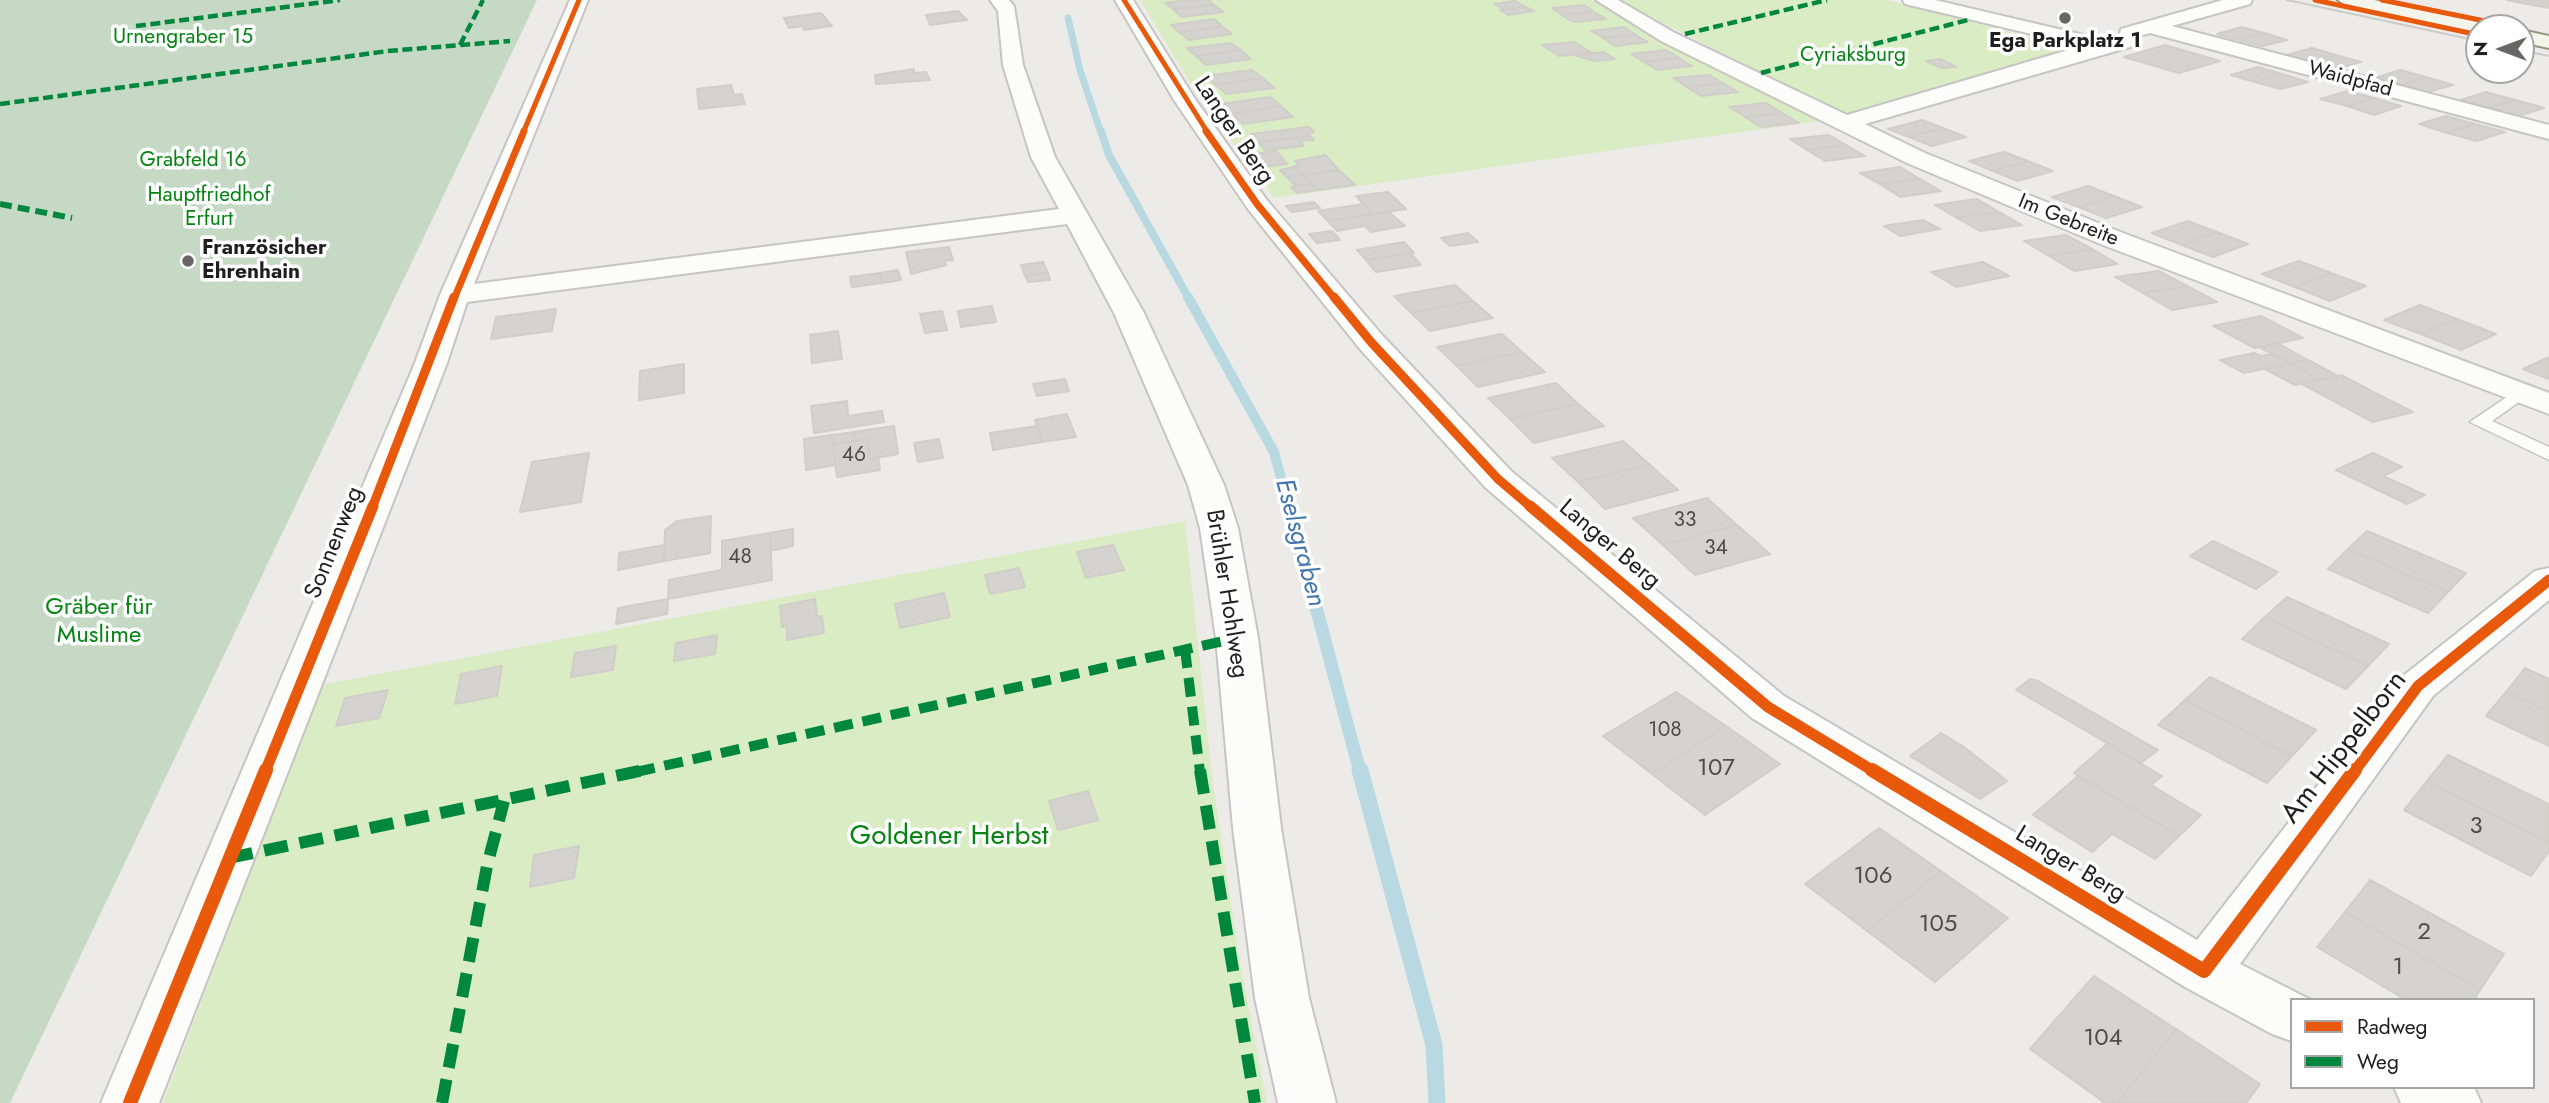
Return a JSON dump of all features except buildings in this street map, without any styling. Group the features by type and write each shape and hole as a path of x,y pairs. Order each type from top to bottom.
{"main road":[{"path":"2347,0 2465,24"}],"street":[{"name":"Sonnenweg","path":"130,1103 431,363 455,295 579,0"},
{"name":"Brühler Hohlweg","path":"999,0 1007,10 1013,65 1042,157 1129,313 1206,485 1219,528 1237,638 1257,828 1282,998 1307,1103"},
{"name":"Langer Berg","path":"1124,0 1185,100 1257,204 1371,342 1498,479 1768,707 2204,971 2290,1016"},
{"name":"Im Gebreite","path":"1605,0 1668,37 1916,158 2113,239 2549,404"},
{"path":"1912,0 2105,46"},
{"path":"1842,124 2105,46 2130,41 2128,33 2243,0"},
{"name":"Waidpfad","path":"2151,27 2549,132"},
{"path":"455,295 1073,215"},
{"name":"Am Hippelborn","path":"2204,971 2418,686 2549,580"},
{"path":"2427,1089 2452,1103"}],"lane":[{"path":"2520,393 2479,422 2549,454"}],"green space":[{"name":"Hauptfriedhof Erfurt","path":"0,0 537,0 10,1103 0,1103"},
{"path":"1140,0 1591,0 1712,68 1819,121 1274,198 1200,99"},
{"name":"Cyriaksburg","path":"1618,0 1886,0 2070,48 2068,52 1846,116"},
{"name":"Goldener Herbst","path":"1185,521 1212,777 1239,957 1267,1103 163,1103 321,685"}],"waterway":[{"name":"Eselsgraben","path":"1068,18 1080,70 1101,133"},
{"name":"Eselsgraben","path":"1101,131 1109,155 1189,299"},
{"name":"Eselsgraben","path":"1188,297 1274,452 1289,508"},
{"name":"Eselsgraben","path":"1289,506 1360,772"},
{"name":"Eselsgraben","path":"1360,770 1434,1045 1437,1103"}],"tram line":[{"path":"2287,0 2465,38"},
{"path":"2535,53 2549,56"}],"marked path":[{"path":"136,26 340,0"},
{"path":"460,45 483,0"},
{"path":"1685,34 1827,0"},
{"path":"1761,73 1968,20"},
{"path":"0,104 388,51 510,41"},
{"path":"0,204 72,218"},
{"path":"229,858 504,801 1237,638"},
{"path":"1185,649 1206,817 1255,1103"},
{"path":"442,1103 487,866 504,801"}],"cycle path":[{"path":"130,1103 431,363 455,295 579,0"},
{"path":"1124,0 1185,100 1257,204 1371,342 1498,479 1768,707 2204,971 2418,686 2549,580"},
{"path":"2315,0 2465,32"},
{"path":"2382,0 2465,17"}],"place":[{"name":"Ega Parkplatz 1","path":"2065,18"},
{"name":"Französicher Ehrenhain","path":"188,261"}],"park label":[{"name":"Urnengraber 15","path":"183,38"},
{"name":"Grabfeld 16","path":"193,161"},
{"name":"Gräber für Muslime","path":"99,622"}]}
